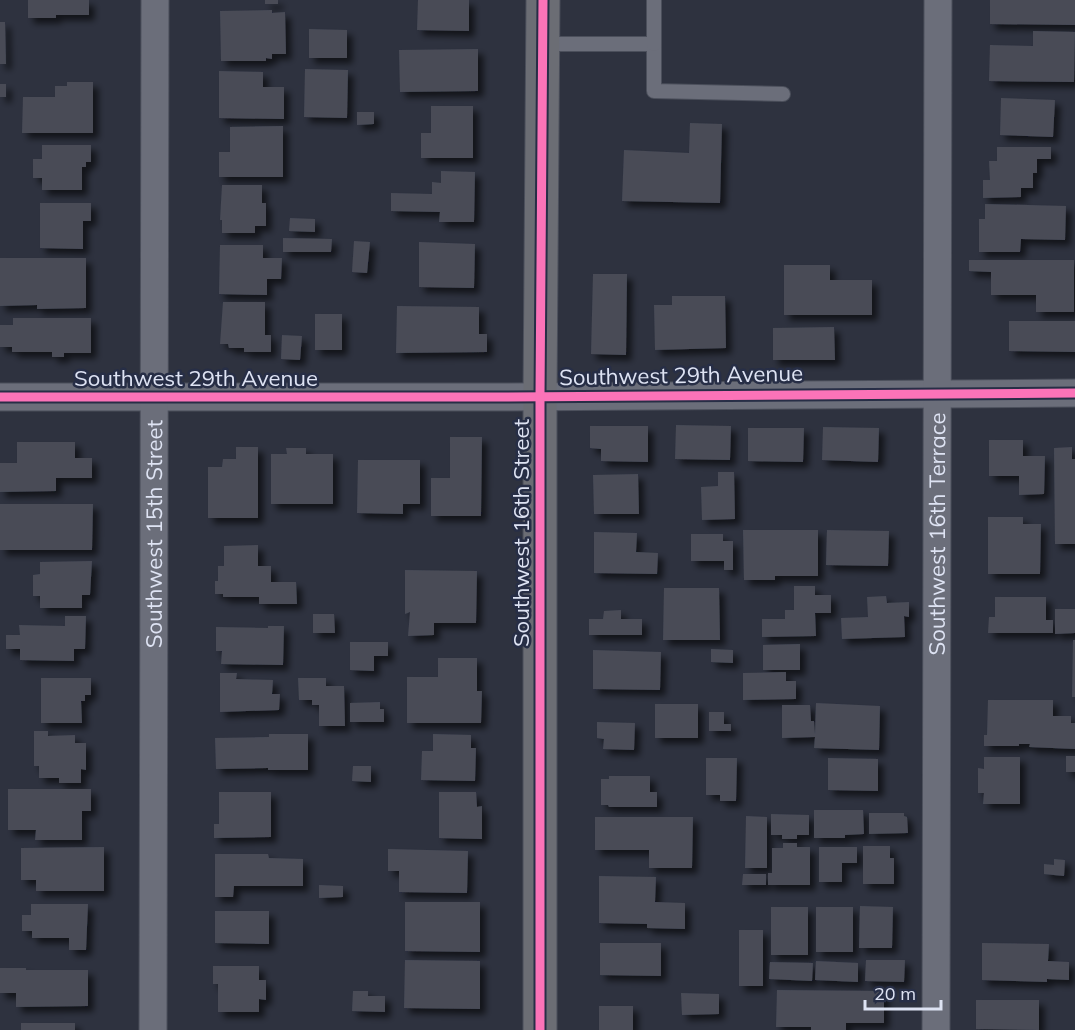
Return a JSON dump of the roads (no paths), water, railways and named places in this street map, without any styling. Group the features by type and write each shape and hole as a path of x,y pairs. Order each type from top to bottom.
{"street":[{"name":"Southwest 15th Street","path":"153,1030 155,0"},
{"name":"Southwest 16th Street","path":"540,1030 540,396 543,0"},
{"name":"Southwest 16th Terrace","path":"936,1030 938,0"},
{"name":"Southwest 29th Avenue","path":"0,397 1075,393"}],"lane":[{"path":"654,0 654,91 783,94"},
{"path":"542,44 654,45"}]}
